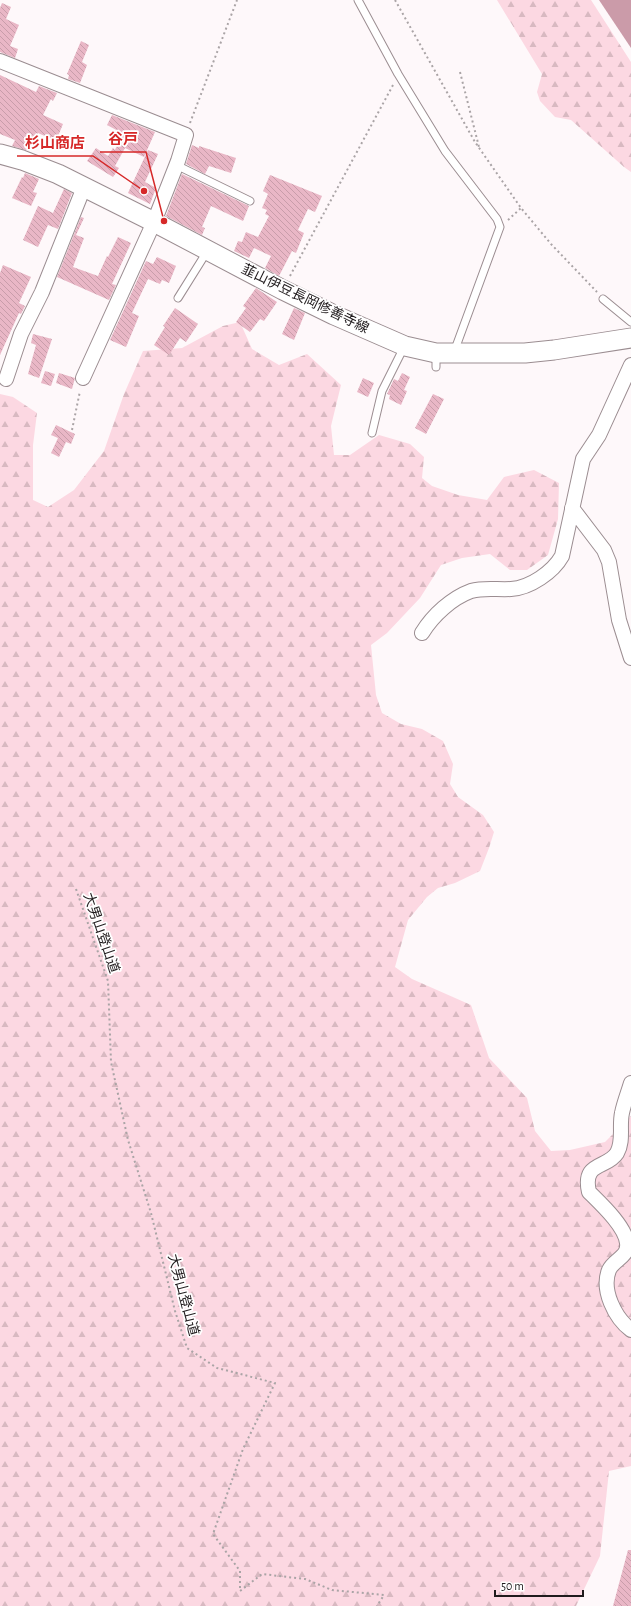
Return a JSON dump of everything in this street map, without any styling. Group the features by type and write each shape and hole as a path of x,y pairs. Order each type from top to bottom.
{"main road":[{"name":"韮山伊豆長岡修善寺線","path":"0,154 22,160 58,174 334,315 405,346 442,358 554,350 631,338"}],"street":[{"path":"0,60 186,135 154,222 83,378"},
{"path":"5,375 21,334 42,292 84,187"},
{"path":"422,633 428,624 449,603 471,591 488,588 513,589 531,584 556,566 562,556 583,460 599,435 631,365"},
{"path":"572,508 604,550 609,562 618,614 631,658"},
{"path":"631,1083 622,1112 620,1124 621,1136 618,1150 615,1155 591,1172 588,1178 588,1184 589,1192 621,1228 627,1242 626,1252 610,1269 607,1279 611,1304 626,1327 631,1330"}],"lane":[{"path":"358,0 398,74 445,151 497,219 500,227 442,358"},
{"path":"176,165 250,201"},
{"path":"178,298 208,250"},
{"path":"603,299 631,322"},
{"path":"372,433 382,391 405,346"}],"path":[{"path":"186,135 236,0"},
{"path":"395,0 479,148 521,208 551,244 603,299"},
{"path":"460,72 479,148"},
{"path":"283,290 398,74"},
{"path":"507,221 521,208"},
{"path":"72,430 83,378"},
{"name":"大男山登山道","path":"76,889 108,981 110,1062 128,1140 151,1213 175,1311 187,1348 217,1368 275,1383 243,1450 213,1534 240,1571 240,1591 262,1574 305,1579 332,1590 384,1596 377,1606"}],"green space":[{"path":"497,0 591,0 631,62 631,172 571,120 555,117 540,101 537,92 542,74"},
{"path":"240,322 252,349 279,365 307,354 341,385 331,426 334,455 350,455 379,435 410,444 424,457 422,478 432,486 458,495 487,500 504,477 534,470 559,483 558,519 548,555 527,570 510,570 490,554 462,558 441,565 420,598 387,633 371,645 376,695 382,713 401,724 422,729 443,741 453,764 450,784 458,797 483,815 494,832 480,871 455,883 438,888 427,897 408,920 395,967 412,979 471,1005 489,1058 527,1098 535,1131 551,1151 570,1150 605,1142 631,1116 631,1466 609,1471 600,1556 576,1606 0,1606 0,394 13,397 37,413 33,445 33,500 48,507 74,490 104,451 124,394 143,351 182,348 223,326"}],"shaded area":[{"path":"599,0 631,0 631,48"}],"building":[{"path":"2,3 11,7 6,19 19,25 10,46 18,49 15,58 0,52 0,8"},
{"path":"81,41 89,45 82,62 87,65 80,83 68,79 69,75 67,74"},
{"path":"0,75 36,92 39,86 57,93 53,101 51,99 43,115 63,124 56,141 38,133 29,151 12,146 15,140 0,134"},
{"path":"112,115 155,132 144,157 125,148 115,166 119,168 113,177 87,161 96,148 108,156 113,148 115,150 122,133 107,125"},
{"path":"192,145 236,158 231,173 209,166 205,174 186,164"},
{"path":"148,150 158,154 145,182 156,188 150,204 128,193"},
{"path":"25,173 39,179 33,192 37,193 31,206 12,198"},
{"path":"182,174 249,206 243,221 211,206 202,227 205,228 202,235 166,216"},
{"path":"270,175 322,196 315,212 308,209 298,230 304,233 296,253 292,251 279,276 265,268 271,256 254,248 249,258 234,251 238,241 242,242 246,232 258,237 269,216 265,214 267,210 262,208 268,194 263,191"},
{"path":"64,189 72,193 58,229 48,225 38,247 23,240 38,206 53,213"},
{"path":"81,217 84,218 76,235 84,238 73,267 98,276 118,237 131,243 112,284 116,285 109,300 57,277"},
{"path":"157,257 176,266 169,283 162,280 160,284 148,279 132,313 139,316 126,347 110,340 146,261 153,264"},
{"path":"3,265 31,277 19,303 25,306 21,314 19,313 0,355 0,273"},
{"path":"256,288 277,302 264,321 260,319 250,332 236,322 246,308 243,306"},
{"path":"175,308 198,324 186,342 180,338 169,355 154,345 165,327 163,326"},
{"path":"294,308 305,313 294,340 282,334"},
{"path":"33,334 52,339 39,378 28,374 36,345 31,343"},
{"path":"45,371 55,374 51,386 41,383"},
{"path":"59,373 75,378 72,389 56,383"},
{"path":"402,373 410,377 404,390 407,391 401,405 389,399 390,395 387,394 394,379 398,381"},
{"path":"363,378 374,383 368,397 357,392"},
{"path":"433,394 444,399 426,434 415,428"},
{"path":"56,425 75,434 71,444 66,442 59,457 51,453 58,438 51,435"},
{"path":"628,1550 631,1550 631,1606 613,1606"}],"place":[{"name":"杉山商店","path":"144,191"},
{"name":"谷戸","path":"164,221"}]}
